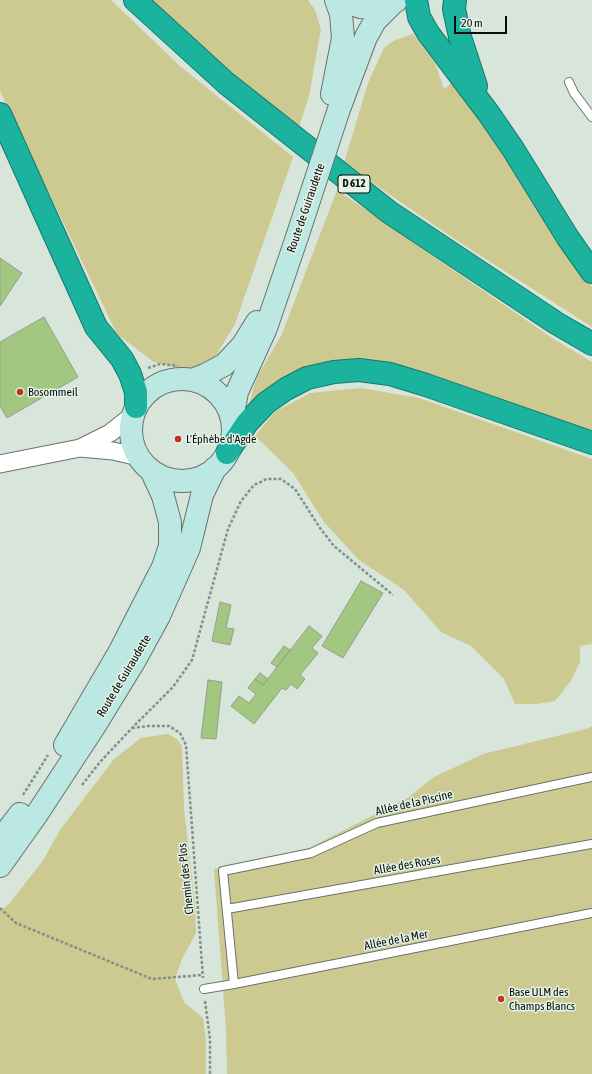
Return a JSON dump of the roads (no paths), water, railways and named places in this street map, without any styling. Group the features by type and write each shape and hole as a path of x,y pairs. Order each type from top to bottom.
{"highway":[{"name":"D 612","path":"134,0 226,83 389,212 537,311 592,344"},
{"path":"416,0 419,17 428,32 513,149 568,238 592,272"},
{"path":"455,0 454,9 460,37 472,77 489,114"},
{"path":"0,114 96,328 122,359 130,374 136,392 135,411"},
{"path":"221,461 247,423 266,403 286,389 307,378 334,372 359,370 390,374 426,385 592,443"}],"street":[{"name":"Route de Guiraudette","path":"333,109 334,87 343,38 342,14 336,0"},
{"path":"344,0 360,7 376,8 395,2"},
{"name":"Route de Guiraudette","path":"232,419 237,392 266,328 292,233 333,109 366,37 375,21 395,2"},
{"name":"Route de Guiraudette","path":"188,373 205,375 224,365 242,346 256,323 292,233"},
{"path":"0,464 80,448 110,433 135,411 146,393 159,384 188,373 218,394 226,405 232,419 232,436 221,461 200,477 184,480 166,478 145,464 113,451 80,448"},
{"path":"135,411 131,429 133,444 145,464"},
{"name":"Route de Guiraudette","path":"0,866 37,814 94,727 135,660 159,616 189,548 202,495 221,461"},
{"name":"Route de Guiraudette","path":"0,840 26,806 89,706 163,566 170,546 170,522 163,496 145,464"}],"lane":[{"path":"569,82 574,93 592,117"},
{"name":"Allée de la Piscine","path":"226,909 223,871 311,853 377,823 592,777"},
{"name":"Allée des Roses","path":"226,909 592,844"},
{"path":"226,909 234,984"},
{"name":"Allée de la Mer","path":"204,989 592,913"}],"place":[{"name":"Bosommeil","path":"20,392"},
{"name":"L'Éphèbe d'Agde","path":"178,439"},
{"name":"Base ULM des Champs Blancs","path":"501,999"}]}
